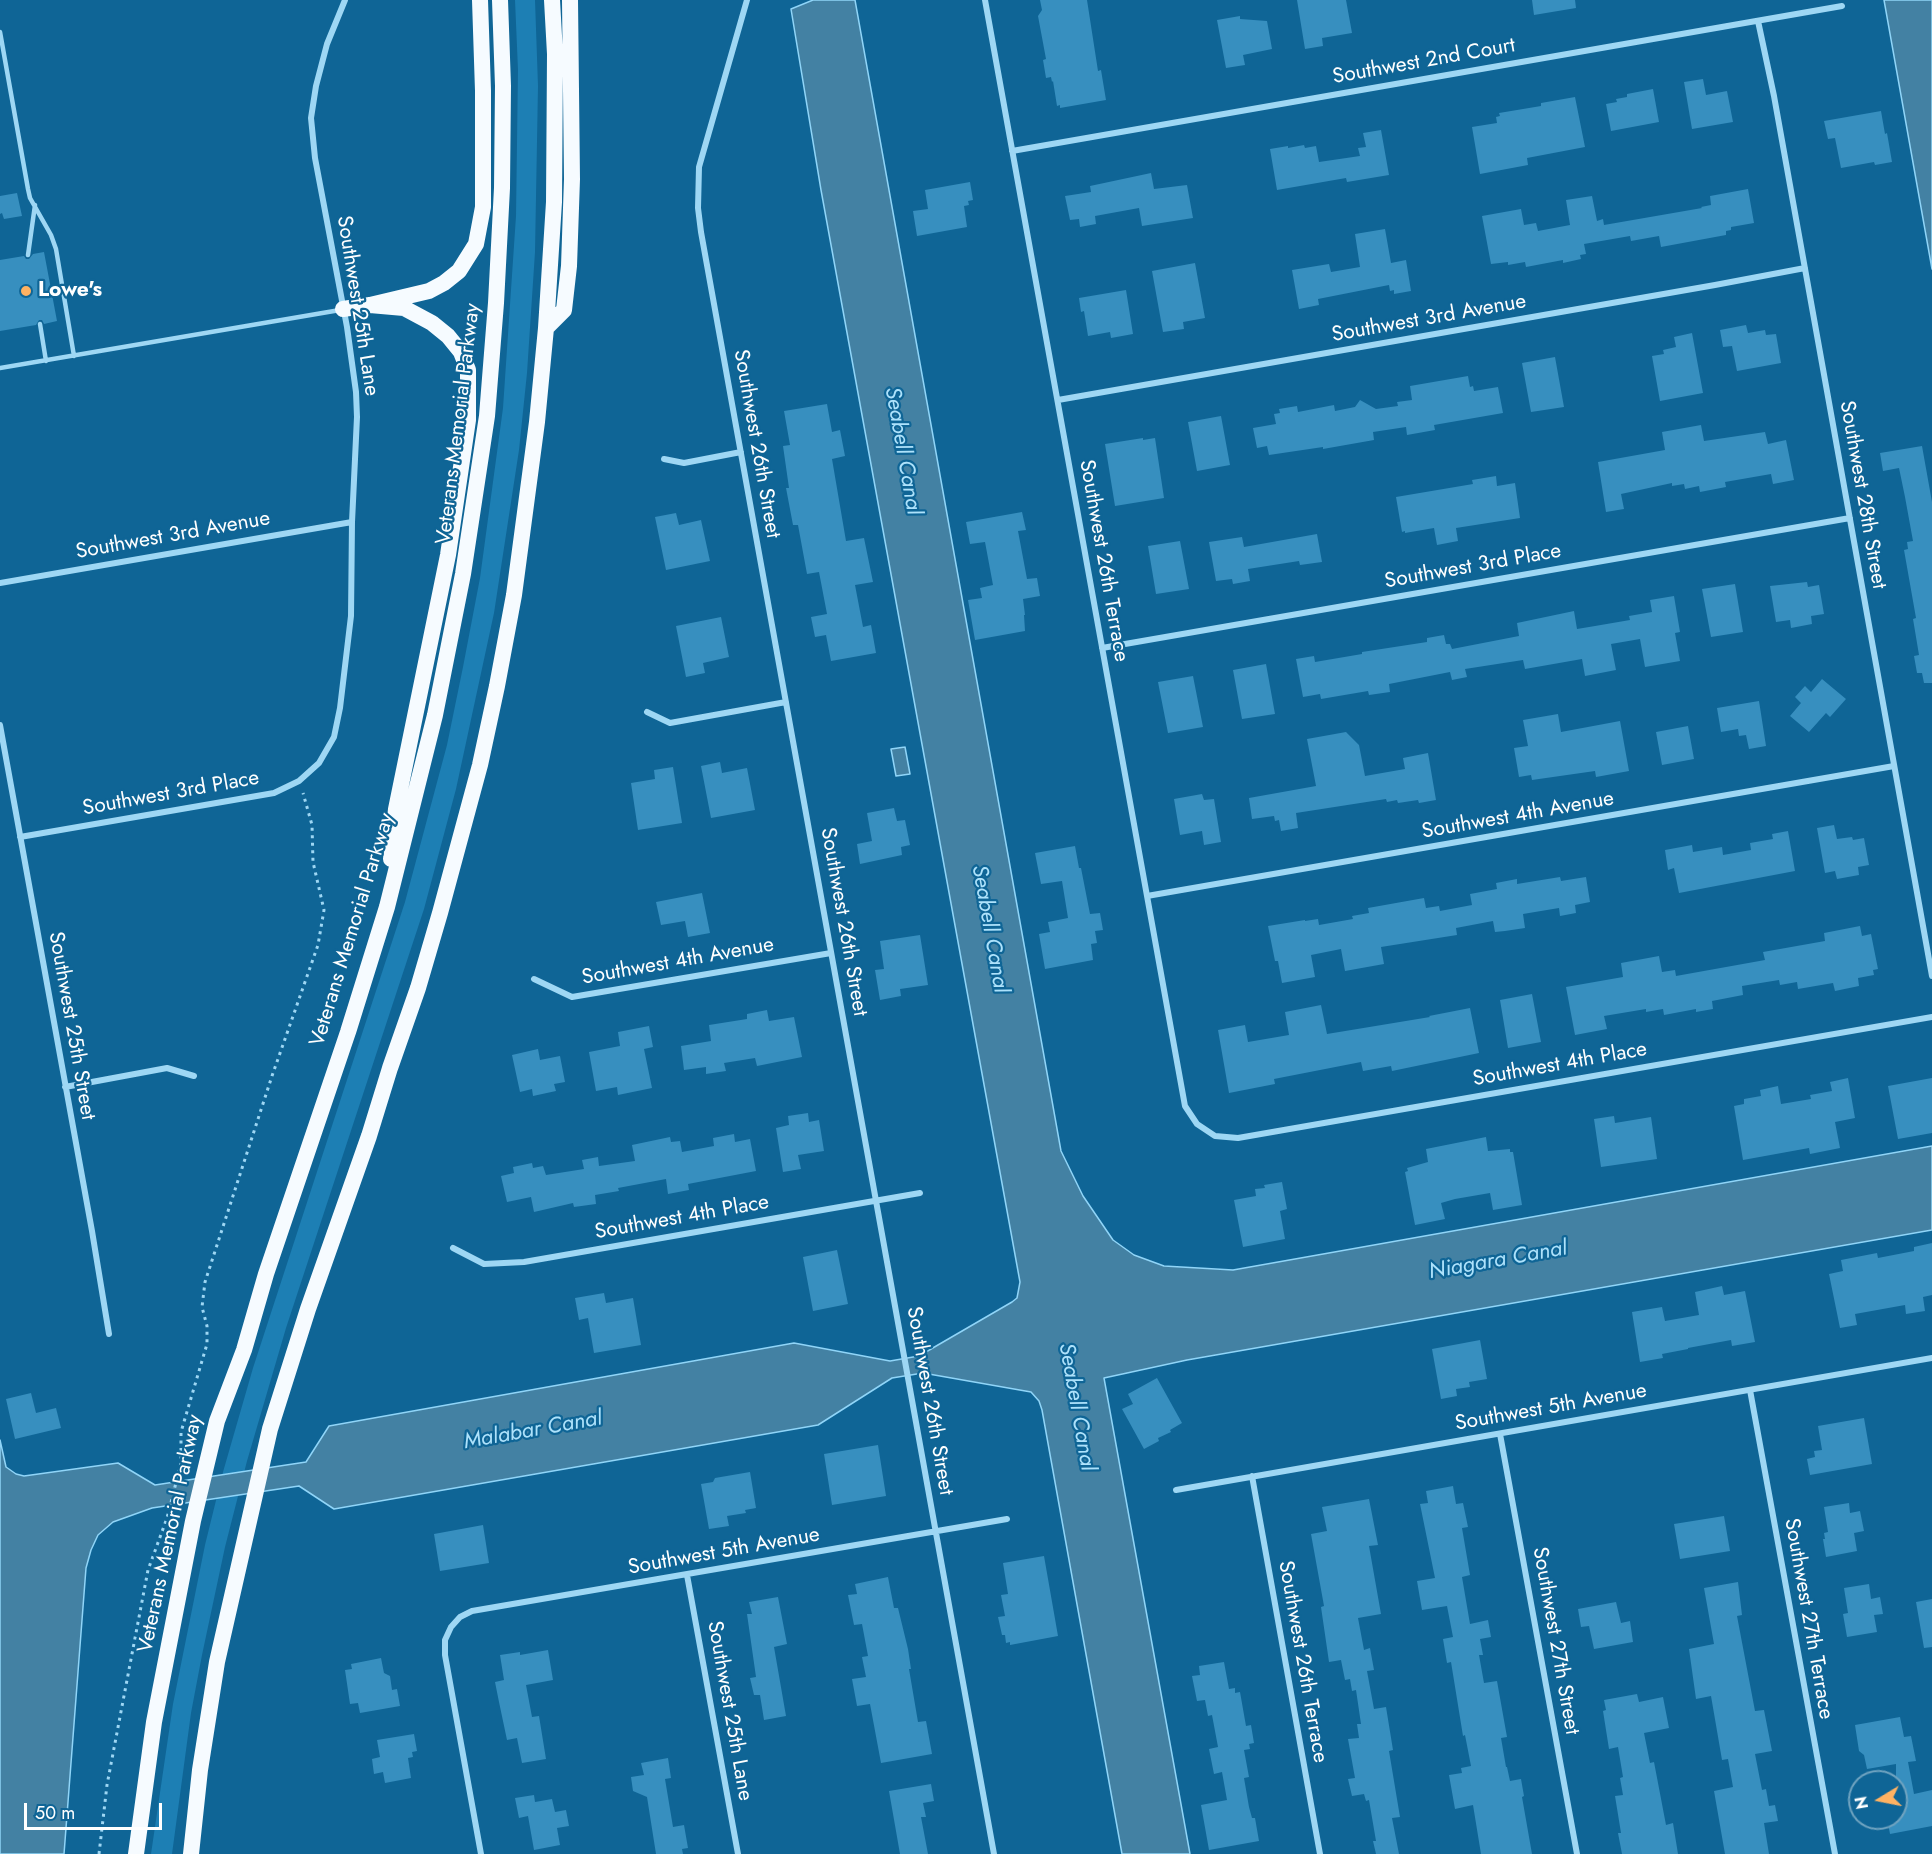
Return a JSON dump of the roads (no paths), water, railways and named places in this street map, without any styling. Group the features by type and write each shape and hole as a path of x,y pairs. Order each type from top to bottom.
{"highway":[{"path":"343,309 429,291 459,271 476,244 483,207 480,0"},
{"name":"Veterans Memorial Parkway","path":"136,1854 154,1722 193,1521 217,1421 244,1350 266,1274 348,1032 387,907 435,715 462,574 484,440 496,303 502,188 503,86 500,0"},
{"path":"191,1854 200,1770 217,1662 270,1429 308,1309 418,988 480,765 497,686 514,595 537,422 546,328 554,202 555,54 552,0"},
{"path":"546,328 564,310 569,266 572,179 570,0"},
{"path":"370,305 404,308 432,323 455,344 468,370 468,420 448,555 396,809 387,907"}],"street":[{"name":"Southwest 25th Lane","path":"319,763 334,737 340,708 351,616 352,522 357,417 356,392 315,158 311,118 315,86 327,44 345,0"},
{"name":"Southwest 26th Street","path":"747,0 699,167 697,186 701,232 994,1854"},
{"name":"Southwest 26th Terrace","path":"985,0 1185,1106 1197,1124"},
{"name":"Southwest 2nd Court","path":"1012,151 1842,6"},
{"name":"Southwest 28th Street","path":"1758,21 1774,96 1932,975"},
{"name":"Southwest 3rd Avenue","path":"1058,400 1805,268"},
{"path":"664,459 684,463 741,452"},
{"name":"Southwest 3rd Place","path":"1102,648 1850,518"},
{"name":"Southwest 3rd Avenue","path":"0,583 352,522"},
{"path":"647,712 670,723 786,702"},
{"name":"Southwest 25th Street","path":"0,725 109,1334"},
{"name":"Southwest 3rd Place","path":"20,837 274,793 299,781 319,763"},
{"name":"Southwest 4th Avenue","path":"1147,896 1894,766"},
{"name":"Southwest 4th Avenue","path":"534,979 572,997 831,953"},
{"name":"Southwest 4th Place","path":"1197,1124 1215,1136 1238,1138 1932,1017"},
{"path":"65,1087 167,1068 194,1076"},
{"name":"Southwest 4th Place","path":"453,1248 484,1264 524,1262 920,1193"},
{"name":"Southwest 5th Avenue","path":"1176,1490 1932,1358"},
{"name":"Southwest 27th Terrace","path":"1750,1390 1835,1854"},
{"name":"Southwest 27th Street","path":"1500,1434 1577,1854"},
{"name":"Southwest 26th Terrace","path":"1252,1476 1320,1854"},
{"name":"Southwest 5th Avenue","path":"481,1854 445,1654 445,1640 451,1627 460,1617 472,1611 1008,1519"},
{"name":"Southwest 25th Lane","path":"687,1575 738,1854"}],"lane":[{"path":"0,32 28,189 56,249 74,356"},
{"path":"28,255 35,205"},
{"path":"0,368 343,309"},
{"path":"40,324 46,360"}],"water":[{"path":"813,0 855,0 1061,1151 1083,1196 1113,1240 1134,1255 1164,1266 1233,1270 1932,1146 1932,1230 1187,1360 1104,1378 1190,1854 1122,1854 1039,1401 1031,1392 923,1373 892,1378 818,1425 334,1509 299,1486 152,1508 113,1522 98,1535 86,1568 64,1854 0,1854 0,1440 6,1467 16,1474 24,1476 118,1463 155,1485 306,1462 329,1426 794,1343 890,1361 919,1356 1017,1298 1020,1282 821,190 791,9"},
{"path":"1884,0 1932,0 1932,269"},
{"path":"905,747 910,774 896,776 891,749"}],"place":[{"name":"Lowe's","path":"26,291"}],"water label":[{"name":"Seabell Canal","path":"902,451"},
{"name":"Seabell Canal","path":"989,929"},
{"name":"Niagara Canal","path":"1498,1261"},
{"name":"Seabell Canal","path":"1076,1407"},
{"name":"Malabar Canal","path":"533,1431"}]}
